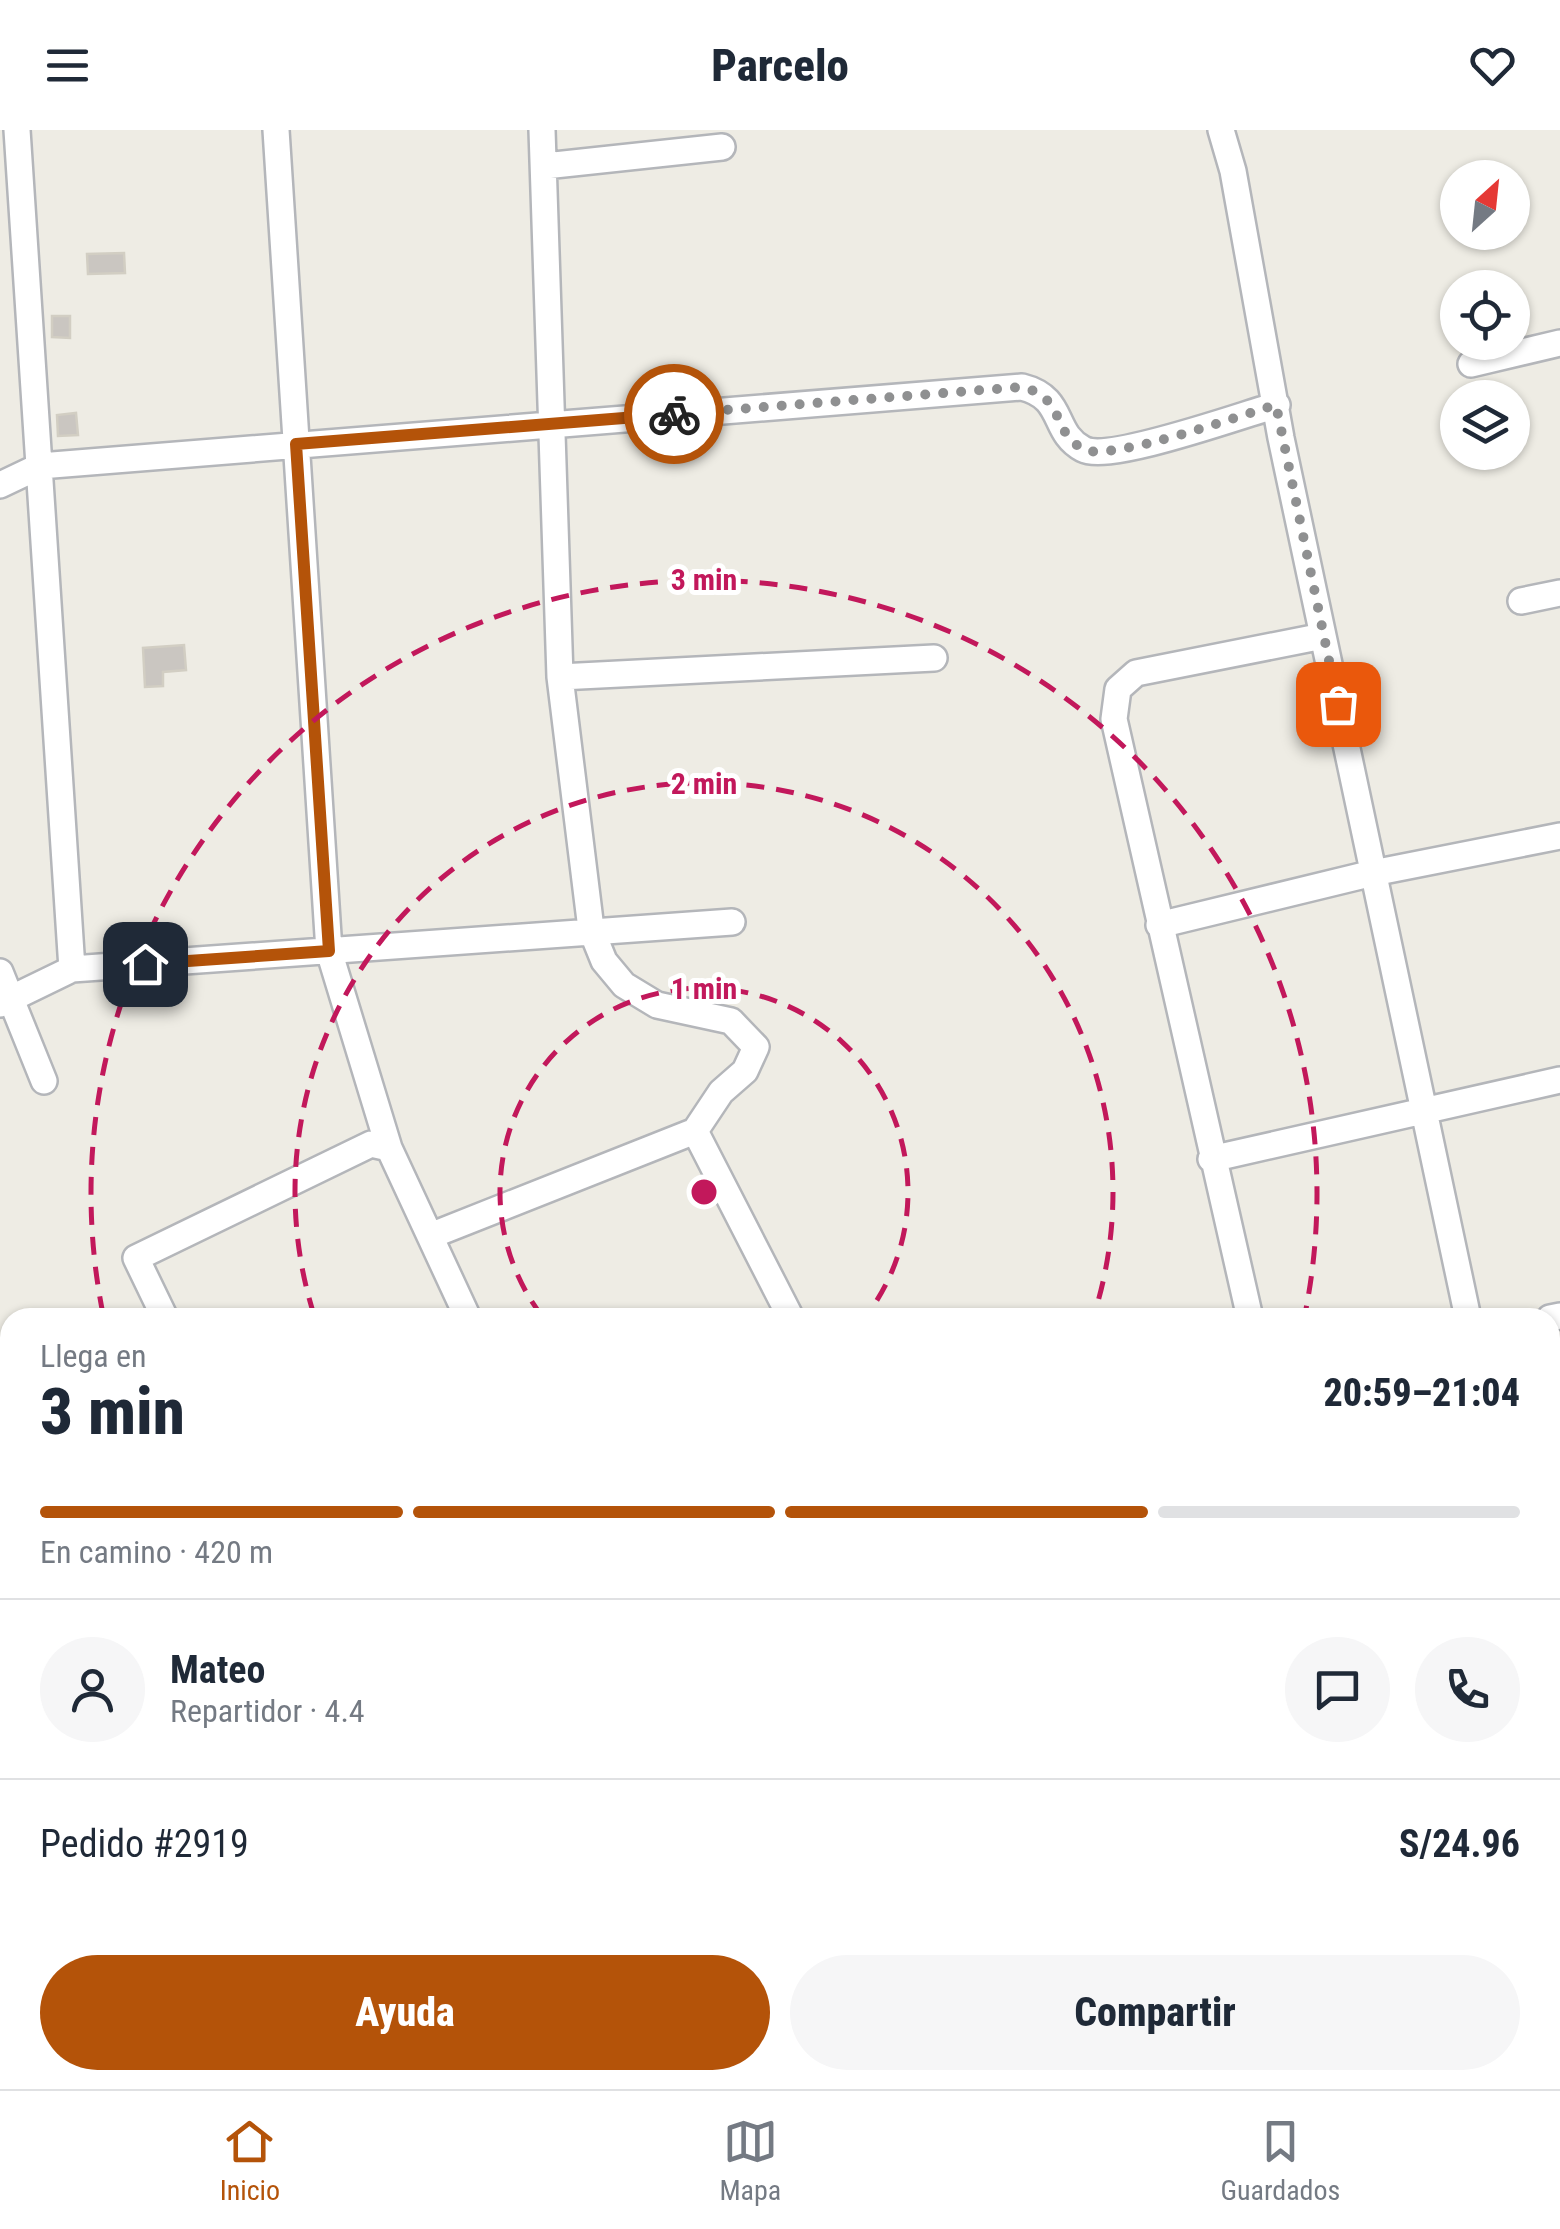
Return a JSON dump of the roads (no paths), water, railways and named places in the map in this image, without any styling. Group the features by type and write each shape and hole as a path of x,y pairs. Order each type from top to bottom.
{"street":[{"path":"17,130 72,969"},
{"path":"276,130 329,951 389,1148 463,1308"},
{"path":"430,1236 695,1131 721,1092 746,1071 756,1048 730,1021 656,1005 624,985 604,961 591,929 560,677 542,130"},
{"path":"1221,130 1233,171 1276,405 1466,1308"},
{"path":"546,166 722,146"},
{"path":"1471,364 1560,343"},
{"path":"0,485 40,466 1022,387 1041,392 1059,413 1064,434 1085,451 1118,453 1276,405"},
{"path":"1522,602 1560,593"},
{"path":"1248,1308 1114,719 1118,688 1136,673 1324,636"},
{"path":"560,677 934,658"},
{"path":"1160,925 1374,873 1560,836"},
{"path":"6,1001 72,969 591,929 732,922"},
{"path":"0,972 6,1001 44,1081"},
{"path":"1211,1159 1560,1080"},
{"path":"695,1131 786,1308"},
{"path":"159,1308 136,1258 371,1144 389,1148"}]}
